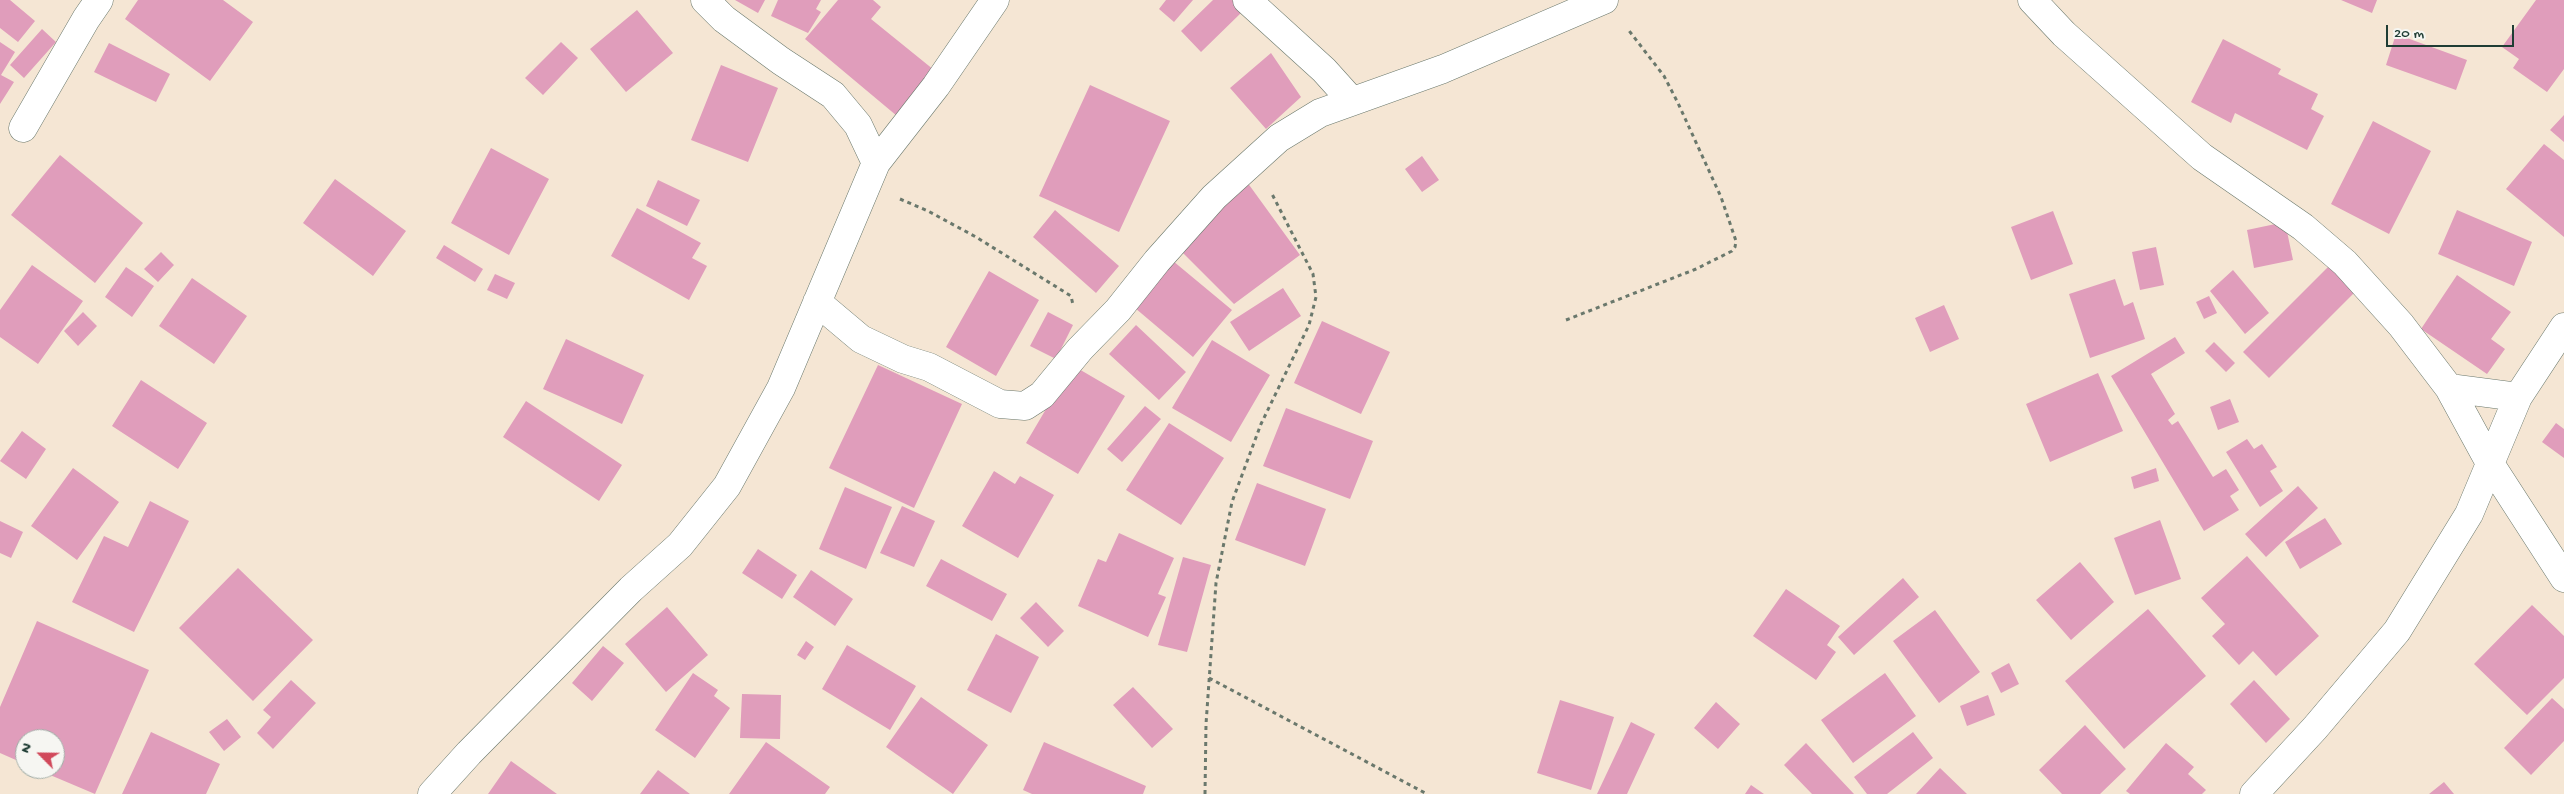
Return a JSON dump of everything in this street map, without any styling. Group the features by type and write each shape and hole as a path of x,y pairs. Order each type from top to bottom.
{"street":[{"path":"23,128 99,0"},
{"path":"705,0 724,19 833,96 858,125 872,174"},
{"path":"432,794 468,753 631,589 680,545 727,486 781,388 872,174 936,86 994,0"},
{"path":"1247,0 1324,70 1351,100"},
{"path":"817,302 861,338 903,359 928,367 1000,404 1025,406 1042,395 1080,349 1118,310 1157,261 1214,197 1279,138 1320,113 1351,100 1443,69 1604,0"},
{"path":"2032,0 2064,34 2202,157 2303,227 2345,263 2400,324 2449,388 2492,465 2564,578"},
{"path":"2254,794 2315,728 2397,630 2469,514 2492,465 2518,398 2564,327"},
{"path":"2449,388 2518,398"}],"path":[{"path":"1566,320 1696,269 1732,251 1736,242 1720,197 1678,102 1664,76 1623,24"},
{"path":"1204,794 1209,678 1216,583 1232,502 1261,424 1309,325 1316,297 1313,274 1255,159"},
{"path":"872,174 928,211 976,237 1071,296 1080,349"},
{"path":"1209,678 1427,794"}],"building":[{"path":"0,0 10,0 35,21 18,42 0,28"},
{"path":"138,0 223,0 253,22 210,81 125,19"},
{"path":"735,0 765,0 758,13"},
{"path":"778,0 821,0 816,9 821,12 808,33 771,16"},
{"path":"838,0 873,0 881,7 871,19 934,70 897,116 805,39"},
{"path":"1166,0 1193,0 1174,22 1159,9"},
{"path":"1213,0 1232,0 1243,11 1201,52 1181,31"},
{"path":"2341,0 2377,0 2372,13"},
{"path":"2536,0 2564,0 2564,69 2547,92 2513,68 2519,59 2502,47"},
{"path":"637,10 673,53 626,92 590,49"},
{"path":"42,29 56,42 24,78 10,65"},
{"path":"2396,34 2467,60 2456,90 2386,65"},
{"path":"2223,39 2281,69 2278,74 2318,94 2311,109 2324,116 2307,150 2235,113 2231,123 2191,102"},
{"path":"0,42 15,52 1,75 14,82 0,104"},
{"path":"561,42 578,58 543,95 525,78"},
{"path":"109,43 170,74 156,102 94,72"},
{"path":"1271,53 1301,97 1266,129 1230,88"},
{"path":"721,65 778,88 748,162 691,140"},
{"path":"1090,85 1170,121 1119,232 1039,196"},
{"path":"2564,115 2564,142 2550,130"},
{"path":"2373,121 2431,151 2389,234 2331,204"},
{"path":"2544,144 2564,160 2564,237 2506,189"},
{"path":"491,148 549,179 509,255 451,223"},
{"path":"60,155 143,223 95,283 11,215"},
{"path":"1422,156 1439,180 1422,192 1405,169"},
{"path":"335,179 406,231 373,276 303,223"},
{"path":"658,180 700,200 687,226 646,206"},
{"path":"1247,182 1300,255 1234,304 1181,251"},
{"path":"637,208 701,243 692,258 707,266 689,300 611,256"},
{"path":"1055,210 1119,266 1096,293 1033,237"},
{"path":"2457,210 2532,242 2514,286 2438,254"},
{"path":"2053,211 2073,264 2031,280 2011,227"},
{"path":"2285,222 2293,260 2254,268 2247,230"},
{"path":"444,245 483,269 475,282 436,258"},
{"path":"2156,247 2164,285 2140,290 2132,252"},
{"path":"161,252 174,265 158,282 144,269"},
{"path":"1173,261 1232,310 1193,357 1135,308"},
{"path":"32,265 83,301 38,364 0,337 0,310"},
{"path":"2329,266 2355,292 2269,378 2243,352"},
{"path":"126,267 154,286 132,317 105,297"},
{"path":"2233,270 2269,313 2245,334 2210,291"},
{"path":"989,271 1039,300 996,376 946,347"},
{"path":"495,274 515,283 507,299 487,290"},
{"path":"2457,275 2511,312 2491,339 2505,349 2487,374 2421,329"},
{"path":"192,278 247,316 214,364 159,326"},
{"path":"2115,279 2124,306 2133,302 2145,339 2090,358 2069,294"},
{"path":"1283,288 1301,316 1249,351 1230,322"},
{"path":"2209,296 2217,313 2204,319 2196,302"},
{"path":"1944,305 1959,339 1930,352 1915,318"},
{"path":"83,312 97,326 78,346 64,331"},
{"path":"1048,312 1073,325 1056,359 1030,346"},
{"path":"1322,321 1390,352 1361,414 1294,383"},
{"path":"1136,325 1186,372 1159,400 1109,354"},
{"path":"2175,337 2185,353 2151,374 2175,414 2168,420 2172,425 2178,421 2213,477 2226,469 2239,490 2230,496 2239,510 2204,531 2111,376"},
{"path":"566,339 644,375 622,424 543,389"},
{"path":"1212,340 1270,375 1231,442 1172,408"},
{"path":"2214,342 2235,363 2226,372 2205,351"},
{"path":"878,365 962,404 914,508 829,468"},
{"path":"1072,365 1125,396 1078,474 1026,443"},
{"path":"2098,373 2123,431 2050,462 2026,404"},
{"path":"141,380 207,423 178,469 112,426"},
{"path":"2230,399 2239,422 2218,430 2210,407"},
{"path":"526,401 622,465 599,501 503,437"},
{"path":"1145,406 1161,419 1122,462 1107,449"},
{"path":"1286,408 1373,441 1350,499 1263,466"},
{"path":"1169,423 1224,458 1181,525 1126,490"},
{"path":"2556,423 2564,429 2564,458 2542,442"},
{"path":"22,431 46,449 26,479 0,461"},
{"path":"2247,439 2254,449 2262,444 2277,467 2270,471 2283,491 2260,507 2226,452"},
{"path":"73,468 119,502 77,560 31,526"},
{"path":"2156,468 2159,481 2134,489 2131,477"},
{"path":"994,471 1015,484 1020,476 1054,495 1018,558 962,526"},
{"path":"1257,483 1326,509 1305,566 1235,540"},
{"path":"2298,486 2318,508 2266,557 2245,534"},
{"path":"845,487 892,507 866,569 819,549"},
{"path":"150,501 189,521 134,632 72,602 104,536 128,547"},
{"path":"902,506 935,521 914,567 880,553"},
{"path":"2325,518 2342,544 2300,569 2285,542"},
{"path":"2160,520 2181,579 2135,595 2114,538"},
{"path":"0,521 23,532 11,558 0,553"},
{"path":"1119,533 1174,558 1158,594 1166,597 1148,637 1078,606 1098,559 1106,562"},
{"path":"758,549 797,575 782,599 742,573"},
{"path":"2247,556 2319,636 2276,676 2253,651 2239,665 2212,636 2225,624 2201,598"},
{"path":"1183,557 1211,565 1187,652 1158,645"},
{"path":"941,559 1007,594 992,621 926,586"},
{"path":"2080,562 2114,602 2071,640 2036,600"},
{"path":"238,568 313,640 253,701 179,628"},
{"path":"811,570 853,599 835,626 793,597"},
{"path":"1903,578 1919,597 1854,655 1838,637"},
{"path":"1786,589 1840,626 1827,645 1836,652 1816,680 1753,636"},
{"path":"1036,602 1064,631 1048,647 1020,618"},
{"path":"2532,605 2564,636 2564,678 2527,715 2474,664"},
{"path":"667,607 708,655 666,692 625,644"},
{"path":"2148,609 2206,676 2124,749 2065,681"},
{"path":"1935,610 1980,672 1939,703 1893,641"},
{"path":"37,621 149,670 95,794 60,779 65,779 65,729 15,729 15,760 0,753 0,707"},
{"path":"996,634 1039,657 1011,713 967,690"},
{"path":"806,641 814,647 805,660 797,655"},
{"path":"847,645 916,686 890,730 822,689"},
{"path":"603,646 624,663 592,701 572,683"},
{"path":"2009,663 2019,684 2001,693 1991,673"},
{"path":"693,673 718,690 714,696 730,708 695,758 655,730"},
{"path":"1885,673 1916,716 1853,763 1821,720"},
{"path":"291,680 316,703 273,749 257,733 271,717 263,710"},
{"path":"2254,680 2290,719 2266,743 2230,704"},
{"path":"1133,687 1173,729 1152,748 1113,705"},
{"path":"742,694 781,695 780,739 740,738"},
{"path":"1988,695 1995,715 1967,726 1960,706"},
{"path":"921,697 988,745 953,794 886,747"},
{"path":"2552,698 2564,709 2564,741 2531,775 2504,748"},
{"path":"1560,700 1614,717 1591,790 1537,773"},
{"path":"1716,702 1740,724 1718,749 1694,728"},
{"path":"227,719 241,737 224,751 209,732"},
{"path":"1631,722 1655,734 1627,794 1597,794"},
{"path":"2085,725 2126,769 2100,794 2062,794 2039,770"},
{"path":"151,732 220,764 206,794 122,794"},
{"path":"1913,732 1933,758 1887,794 1867,794 1854,777"},
{"path":"766,742 830,787 825,794 729,794"},
{"path":"1044,742 1146,786 1143,794 1032,794 1023,790"},
{"path":"1806,743 1854,794 1812,794 1784,765"},
{"path":"2166,743 2194,767 2188,774 2206,790 2202,794 2130,794 2126,791"},
{"path":"511,761 557,794 488,794"},
{"path":"1940,768 1967,794 1916,794"},
{"path":"658,770 690,794 640,794"},
{"path":"2444,782 2454,794 2429,794"},
{"path":"1751,785 1764,794 1745,794"}]}
